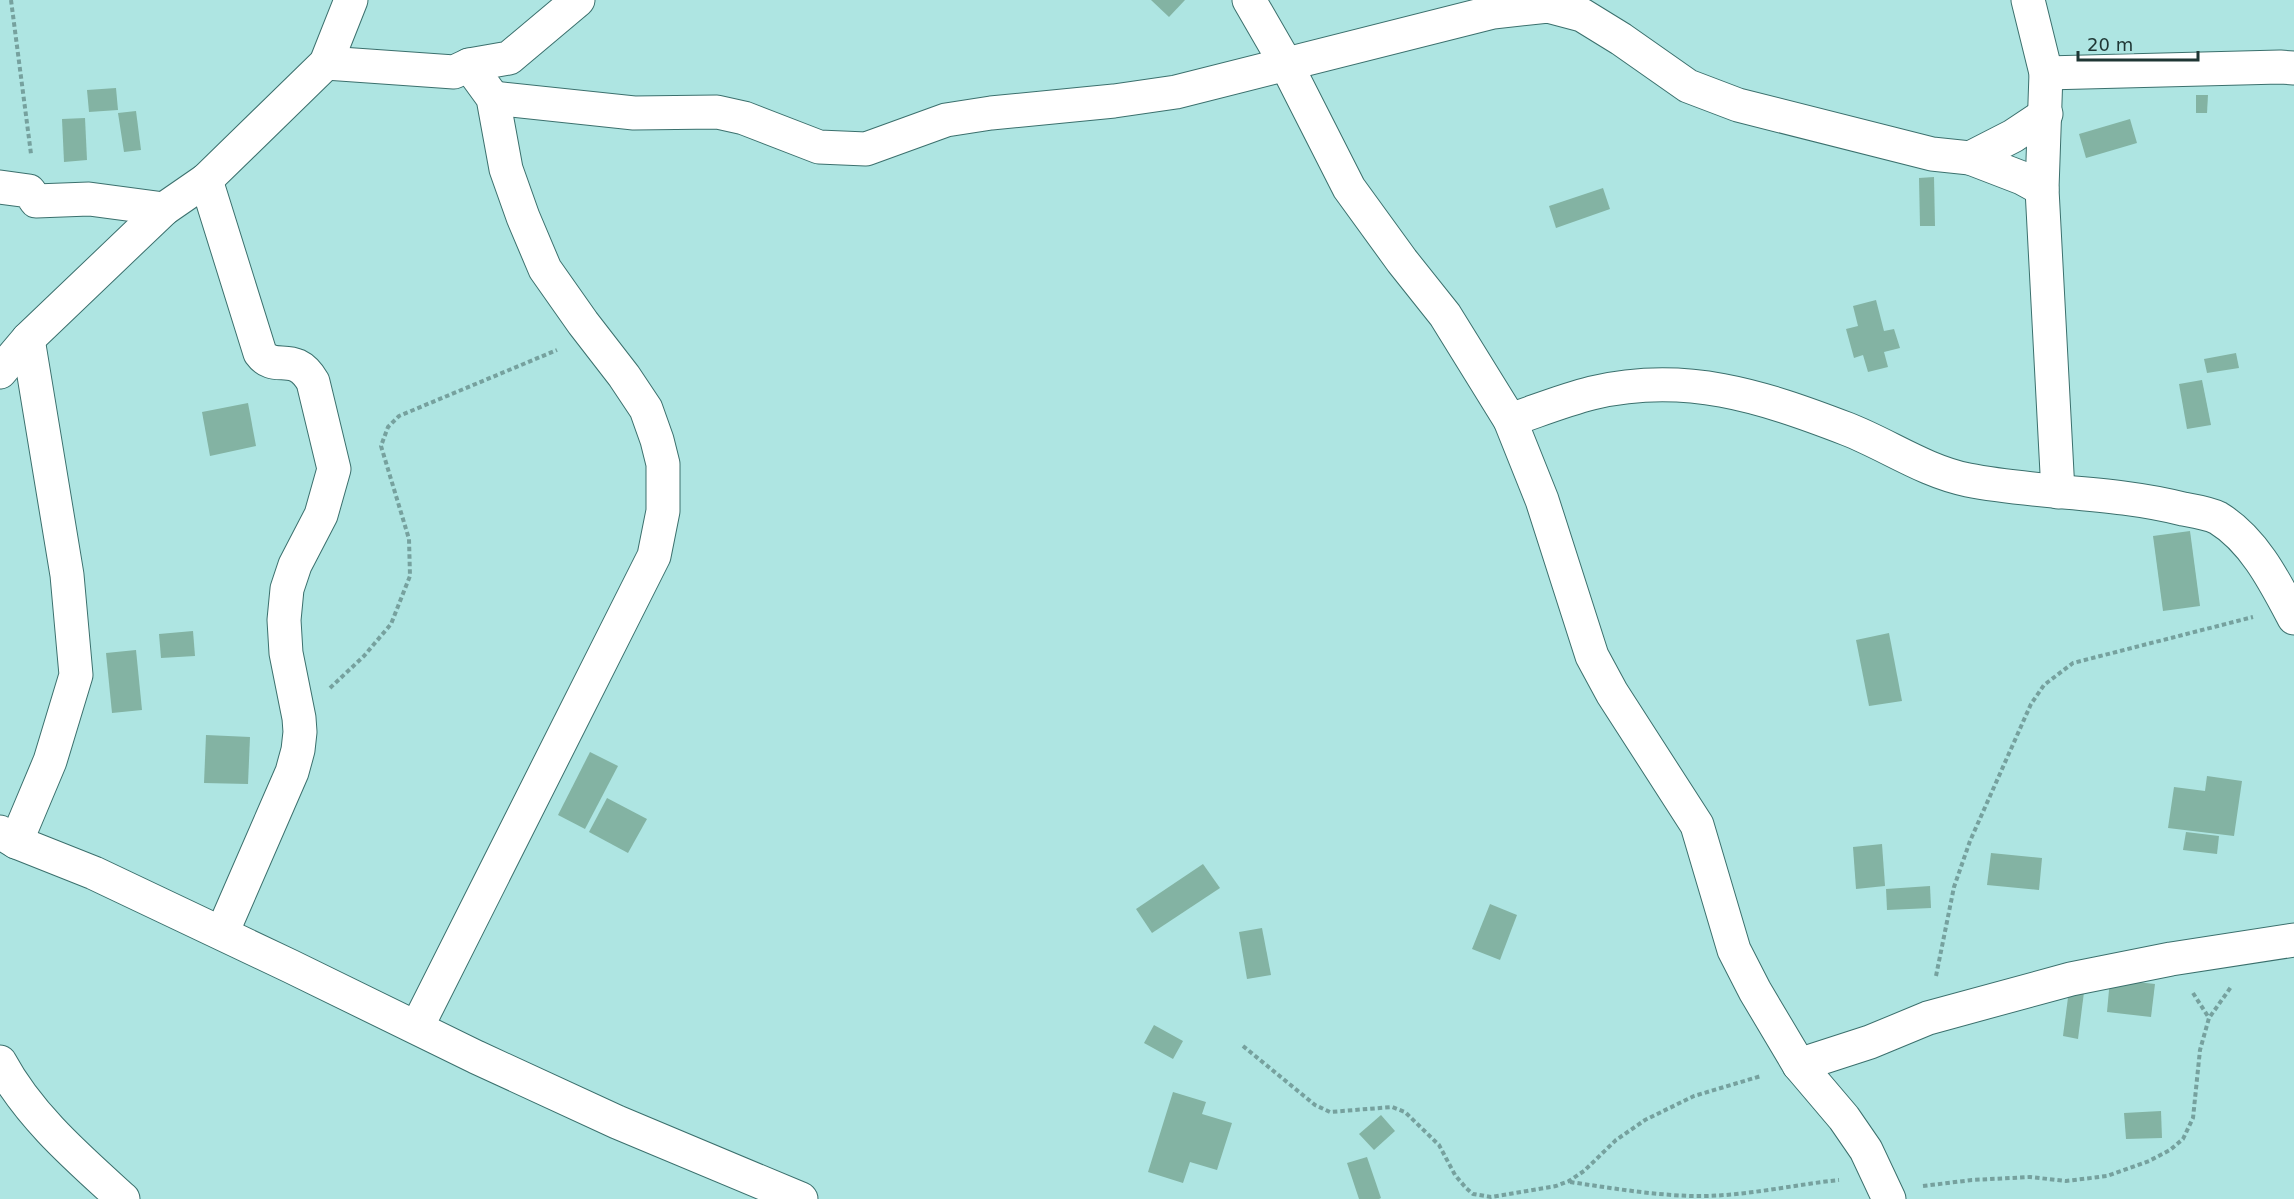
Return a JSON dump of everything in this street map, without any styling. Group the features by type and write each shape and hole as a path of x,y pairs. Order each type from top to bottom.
{"street":[{"path":"0,372 28,339 164,209 206,180 326,63 351,0"},
{"path":"326,63 454,72 469,65 509,58 578,0"},
{"path":"1249,0 1286,64 1349,188 1445,315 1510,420 1542,500 1592,656 1612,693 1697,825 1734,950 1755,991 1800,1065 1844,1118 1866,1150 1884,1188"},
{"path":"2028,0 2046,73 2042,189 2058,492"},
{"path":"493,98 634,113 717,112 744,118 819,147 866,149 946,120 1176,92 1493,12 1548,6 1582,15 1688,86 1738,105 1932,154 1970,158 2022,178 2042,189"},
{"path":"417,1027 654,556 663,511 663,464 646,409 546,269 523,217 506,170 493,98 469,65"},
{"path":"2046,73 2294,68"},
{"path":"1970,158 2013,136 2046,114"},
{"path":"206,180 260,353 268,361 298,364 306,370 313,382 334,469 321,515 295,565 287,589 284,620 286,653 300,732 292,772 222,933"},
{"path":"0,187 29,191 36,201 89,199 164,209"},
{"path":"28,339 67,575 76,675 50,761 8,837 94,873 222,933 476,1057 617,1122 755,1191 801,1199"},
{"path":"1510,420 1592,393 1647,384 1699,385 1755,397 1849,430 1917,463 1966,479 2058,492 2156,501 2216,517 2242,536 2262,563 2291,613"},
{"path":"1800,1065 1870,1042 1928,1018 2071,979 2294,940"},
{"path":"0,1063 23,1099 75,1155 123,1199"}],"path":[{"path":"11,0 36,201"},
{"path":"299,718 364,656 392,624 410,576 409,539 381,446 388,427 399,416 592,335"},
{"path":"1928,1018 1954,887 1970,841 2031,704 2044,685 2073,663 2291,613"},
{"path":"1569,1181 1635,1192 1695,1196 1884,1188 2030,1177 2066,1181 2107,1176 2149,1161 2170,1150 2183,1139 2193,1118 2200,1050 2209,1018 2232,986"},
{"path":"1243,1047 1315,1105 1330,1112 1392,1107 1405,1112 1438,1144 1455,1175 1473,1194 1491,1197 1556,1186 1569,1181 1584,1171 1616,1140 1694,1096 1800,1065"}],"building":[{"path":"1151,0 1185,0 1169,17"},
{"path":"116,88 118,110 89,112 87,90"},
{"path":"2196,95 2208,95 2207,113 2196,113"},
{"path":"136,111 141,150 124,152 118,113"},
{"path":"85,118 87,160 64,162 62,119"},
{"path":"2130,119 2137,143 2086,158 2079,134"},
{"path":"1934,177 1935,226 1920,226 1919,178"},
{"path":"1603,188 1610,209 1556,228 1549,206"},
{"path":"1876,300 1884,331 1894,329 1900,348 1884,352 1888,367 1868,372 1863,355 1854,358 1846,329 1858,326 1853,306"},
{"path":"2236,353 2239,368 2207,373 2204,359"},
{"path":"2202,380 2211,425 2187,429 2179,384"},
{"path":"248,403 256,446 210,456 202,412"},
{"path":"2190,531 2200,606 2163,611 2153,536"},
{"path":"193,631 195,656 161,658 159,634"},
{"path":"1889,633 1902,701 1869,706 1856,640"},
{"path":"136,650 142,710 112,713 106,653"},
{"path":"206,735 250,737 248,784 204,783"},
{"path":"590,752 618,766 585,829 558,815"},
{"path":"2207,776 2242,781 2234,836 2168,828 2174,787 2205,791"},
{"path":"607,798 647,819 628,853 589,832"},
{"path":"2186,832 2219,836 2217,854 2183,850"},
{"path":"1882,844 1885,886 1856,889 1853,847"},
{"path":"1991,853 2042,858 2039,890 1987,885"},
{"path":"1203,864 1220,888 1152,933 1136,909"},
{"path":"1930,886 1931,908 1887,910 1886,889"},
{"path":"1490,904 1517,915 1500,960 1472,949"},
{"path":"1262,928 1271,975 1247,979 1239,932"},
{"path":"2110,979 2155,984 2151,1017 2107,1012"},
{"path":"2069,990 2084,992 2078,1039 2063,1036"},
{"path":"1154,1025 1183,1041 1173,1059 1144,1043"},
{"path":"1173,1092 1206,1102 1202,1114 1232,1123 1217,1170 1190,1162 1183,1183 1148,1172"},
{"path":"2161,1111 2162,1138 2126,1139 2124,1113"},
{"path":"1381,1115 1395,1131 1374,1150 1359,1134"},
{"path":"1367,1157 1381,1198 1379,1199 1359,1199 1347,1163"}]}
